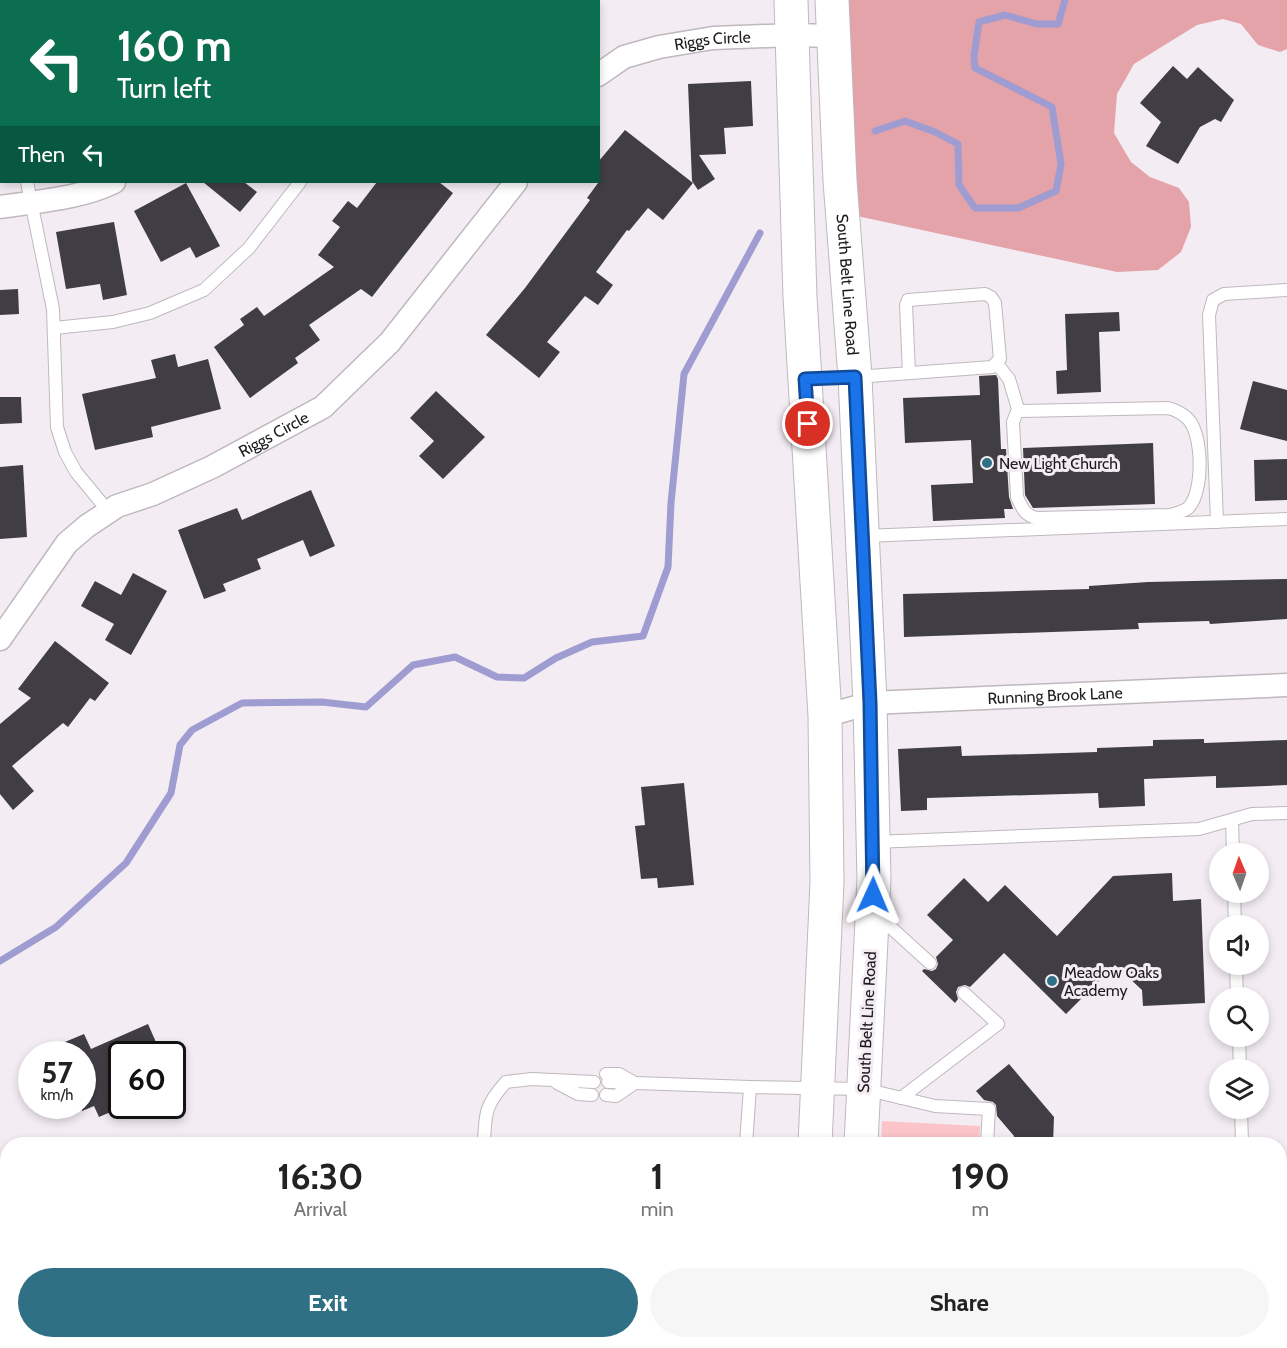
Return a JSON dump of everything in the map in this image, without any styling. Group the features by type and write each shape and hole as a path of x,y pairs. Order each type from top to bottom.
{"main road":[{"path":"791,0 800,297 825,716 827,882 815,1137"},
{"name":"South Belt Line Road","path":"832,0 840,181 855,377 870,703 872,910 861,1137"},
{"path":"805,379 855,377"}],"street":[{"name":"Riggs Circle","path":"600,74 624,57 659,47 713,38 832,36"},
{"path":"0,207 29,192 77,195 112,183"},
{"name":"Riggs Circle","path":"0,639 68,543 87,526 117,506 153,494 212,467 323,407 390,342 515,183"},
{"name":"Running Brook Lane","path":"825,716 870,703 1287,685"}],"lane":[{"path":"54,328 113,322 150,313 204,290 249,248 299,183"},
{"path":"29,192 53,309 57,427 65,452 76,472 109,512"},
{"path":"1217,522 1209,315 1213,300 1224,294 1287,290"},
{"path":"855,377 992,367 1000,359 995,303 991,297 985,294 908,300 906,305 909,373"},
{"path":"997,364 1009,379 1018,409 1012,422 1017,497 1022,509 1029,516 1037,518 1170,515 1189,507 1196,496 1199,482 1197,438 1189,420 1178,411 1168,408 1022,411 1018,409"},
{"path":"862,536 1287,519"},
{"path":"873,842 1199,830 1252,814 1287,813"},
{"path":"1232,820 1233,843"},
{"path":"872,910 930,963"},
{"path":"901,1098 998,1024 964,993"},
{"path":"484,1137 485,1118 492,1097 506,1082 532,1079 550,1080 583,1073 599,1081"},
{"path":"550,1080 578,1094 599,1081 619,1074 635,1083 864,1089 935,1106 989,1109 987,1137"},
{"path":"606,1095 616,1096 635,1083"},
{"path":"746,1137 750,1087"},
{"path":"1241,1119 1242,1137"}],"shaded area":[{"path":"846,0 1287,0 1287,49 1280,52 1258,45 1241,24 1223,19 1197,25 1134,64 1117,94 1114,133 1131,162 1150,177 1179,188 1189,202 1191,227 1181,252 1158,270 1117,272 857,216"},
{"path":"882,1121 980,1126 979,1137 881,1137"}],"building":[{"path":"1173,66 1187,79 1198,67 1234,100 1221,122 1215,119 1200,127 1178,164 1146,146 1161,122 1140,103"},
{"path":"751,81 753,126 724,128 726,154 699,155 715,179 698,190 692,181 688,84"},
{"path":"625,130 693,183 663,220 648,208 629,231 627,230 596,272 613,285 598,305 585,296 547,342 560,352 539,378 486,335 525,288 590,200 587,198 600,183 600,160"},
{"path":"186,183 220,246 196,258 190,247 161,262 134,211"},
{"path":"204,183 245,183 257,192 240,212"},
{"path":"376,183 440,183 453,193 372,297 361,289 309,325 320,340 295,358 298,363 250,398 214,347 244,325 240,319 257,307 264,316 334,267 318,255 340,227 332,221 348,201 357,208"},
{"path":"114,222 127,295 103,300 100,284 66,289 56,232"},
{"path":"18,289 19,314 0,315 0,290"},
{"path":"1119,312 1120,331 1099,332 1101,392 1057,394 1056,371 1067,370 1065,314"},
{"path":"175,354 178,367 208,359 221,409 151,427 153,437 95,450 82,394 156,378 151,360"},
{"name":"New Light Church","path":"996,375 1001,449 1006,449 1009,497 1013,509 1004,509 1005,518 933,521 931,485 973,483 971,440 905,443 903,398 980,395 979,376"},
{"path":"1253,381 1287,390 1287,441 1240,429"},
{"path":"436,391 485,437 443,479 419,456 434,441 410,418"},
{"path":"0,397 21,397 22,423 0,424"},
{"path":"1153,443 1155,504 1033,508 1025,495 1023,448"},
{"path":"1287,459 1287,500 1255,501 1254,460"},
{"path":"23,465 27,537 0,539 0,467"},
{"path":"311,490 335,546 310,557 303,540 257,559 261,569 223,584 226,591 204,599 178,530 237,508 242,520"},
{"path":"133,573 167,591 131,655 105,640 114,624 81,606 95,581 121,595"},
{"path":"1287,579 1287,619 1210,624 1209,621 1138,623 1139,629 904,637 903,594 1089,589 1089,586 1148,582"},
{"path":"55,641 109,683 95,701 90,698 68,727 63,723 12,766 34,791 13,810 0,794 0,724 31,698 18,689"},
{"path":"1204,739 1204,743 1287,740 1287,785 1216,788 1216,776 1144,779 1145,806 1099,808 1098,793 927,798 927,810 901,811 898,749 961,746 962,756 1097,752 1097,748 1153,746 1153,740"},
{"path":"684,783 694,885 658,888 657,878 641,879 635,826 645,825 641,787"},
{"path":"1172,873 1173,901 1201,899 1205,1003 1143,1006 1142,990 1115,965 1066,1014 1004,953 970,987 965,985 958,987 956,992 958,999 955,1003 922,971 936,969 938,964 936,957 953,940 927,915 964,878 988,902 1005,885 1057,936 1113,876"},
{"path":"148,1024 155,1041 109,1041"},
{"path":"84,1034 87,1041 67,1041"},
{"path":"108,1042 108,1113 99,1117 96,1110 96,1047"},
{"path":"1009,1064 1054,1117 1053,1137 1014,1137 997,1116 996,1105 984,1100 976,1091"}],"waterway":[{"path":"875,131 905,121 935,132 958,144 959,185 975,208 1018,208 1056,191 1061,164 1052,107 975,68 974,56 979,22 1005,15 1037,24 1058,24 1065,0"},
{"path":"0,961 56,927 126,863 171,793 180,745 192,730 242,703 322,702 366,707 413,665 455,657 497,677 524,678 556,658 592,642 643,636 668,567 671,503 684,374 760,233"}],"place":[{"name":"New Light Church","path":"987,463"},
{"name":"Meadow Oaks Academy","path":"1052,981"}],"route":[{"path":"808,424 805,379 855,377 870,703 873,895"}]}
